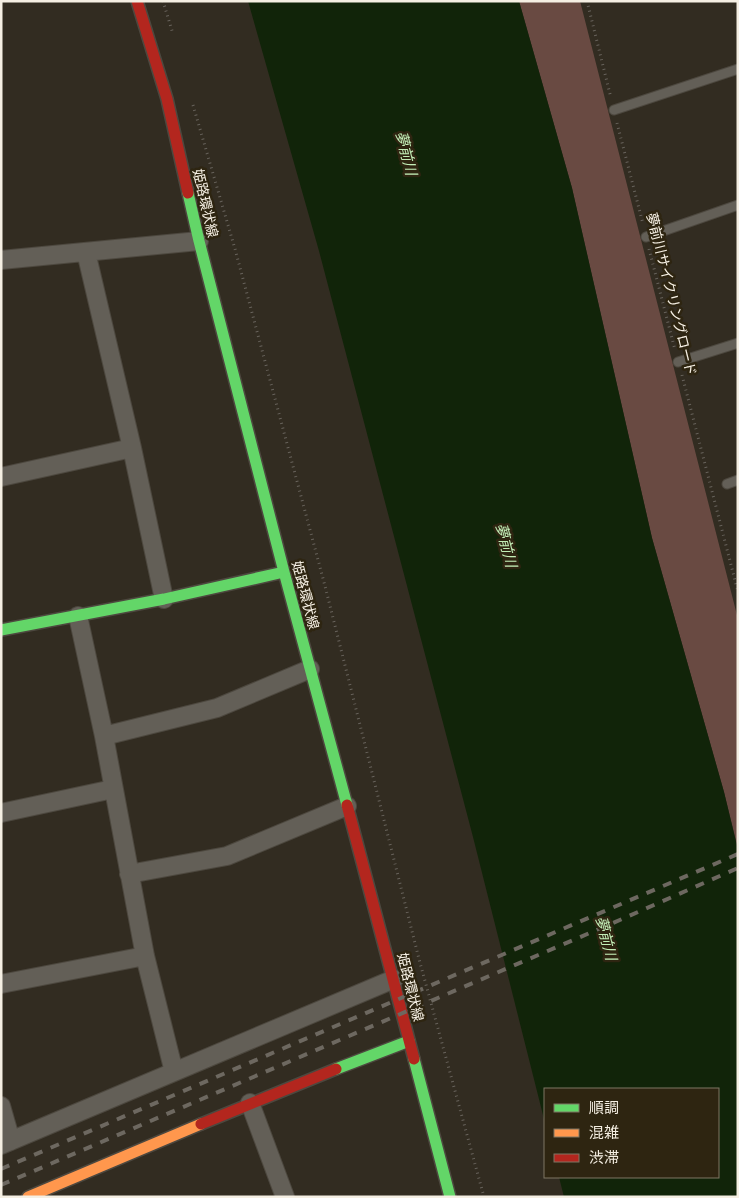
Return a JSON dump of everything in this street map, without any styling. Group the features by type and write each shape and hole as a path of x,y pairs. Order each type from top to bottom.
{"main road":[{"name":"姫路環状線","path":"137,1 167,99 199,241 284,572 394,979 450,1197"},
{"path":"1,630 164,599 284,572"},
{"path":"28,1197 250,1103 409,1041"},
{"path":"72,1177 77,1190"}],"street":[{"path":"1,260 199,241"},
{"path":"86,252 132,448 164,599"},
{"path":"1,477 132,448"},
{"path":"78,616 104,736 145,956 174,1072"},
{"path":"104,736 217,708 310,669"},
{"path":"1,812 113,789"},
{"path":"129,874 227,856 348,806"},
{"path":"1,984 145,956"},
{"path":"1,1106 6,1143 394,979"},
{"path":"250,1103 284,1197"}],"lane":[{"path":"614,110 738,69"},
{"path":"646,237 738,205"},
{"path":"678,362 738,343"},
{"path":"727,484 738,480"}],"path":[{"path":"163,1 174,39"},
{"name":"夢前川サイクリングロード","path":"587,1 738,592"},
{"path":"191,97 235,249 318,557 419,959 484,1197"}],"shaded area":[{"path":"519,1 580,1 738,619 738,849 724,792 652,538 572,188"}],"water":[{"name":"夢前川","path":"248,1 519,1 572,188 652,538 724,792 738,850 738,1197 564,1197 559,1178 719,1178 719,1088 544,1088 544,1119 473,837 319,251"}],"railway":[{"path":"1,1169 738,854"},
{"path":"1,1185 738,868"}],"traffic: fast":[{"path":"188,193 284,572 347,805"},
{"path":"1,630 164,599 284,572"},
{"path":"336,1069 409,1041"},
{"path":"414,1059 450,1197"}],"traffic: slow":[{"path":"28,1197 201,1124"}],"traffic: jam":[{"path":"137,1 167,99 188,193"},
{"path":"347,805 414,1059"},
{"path":"201,1124 336,1069"}]}
